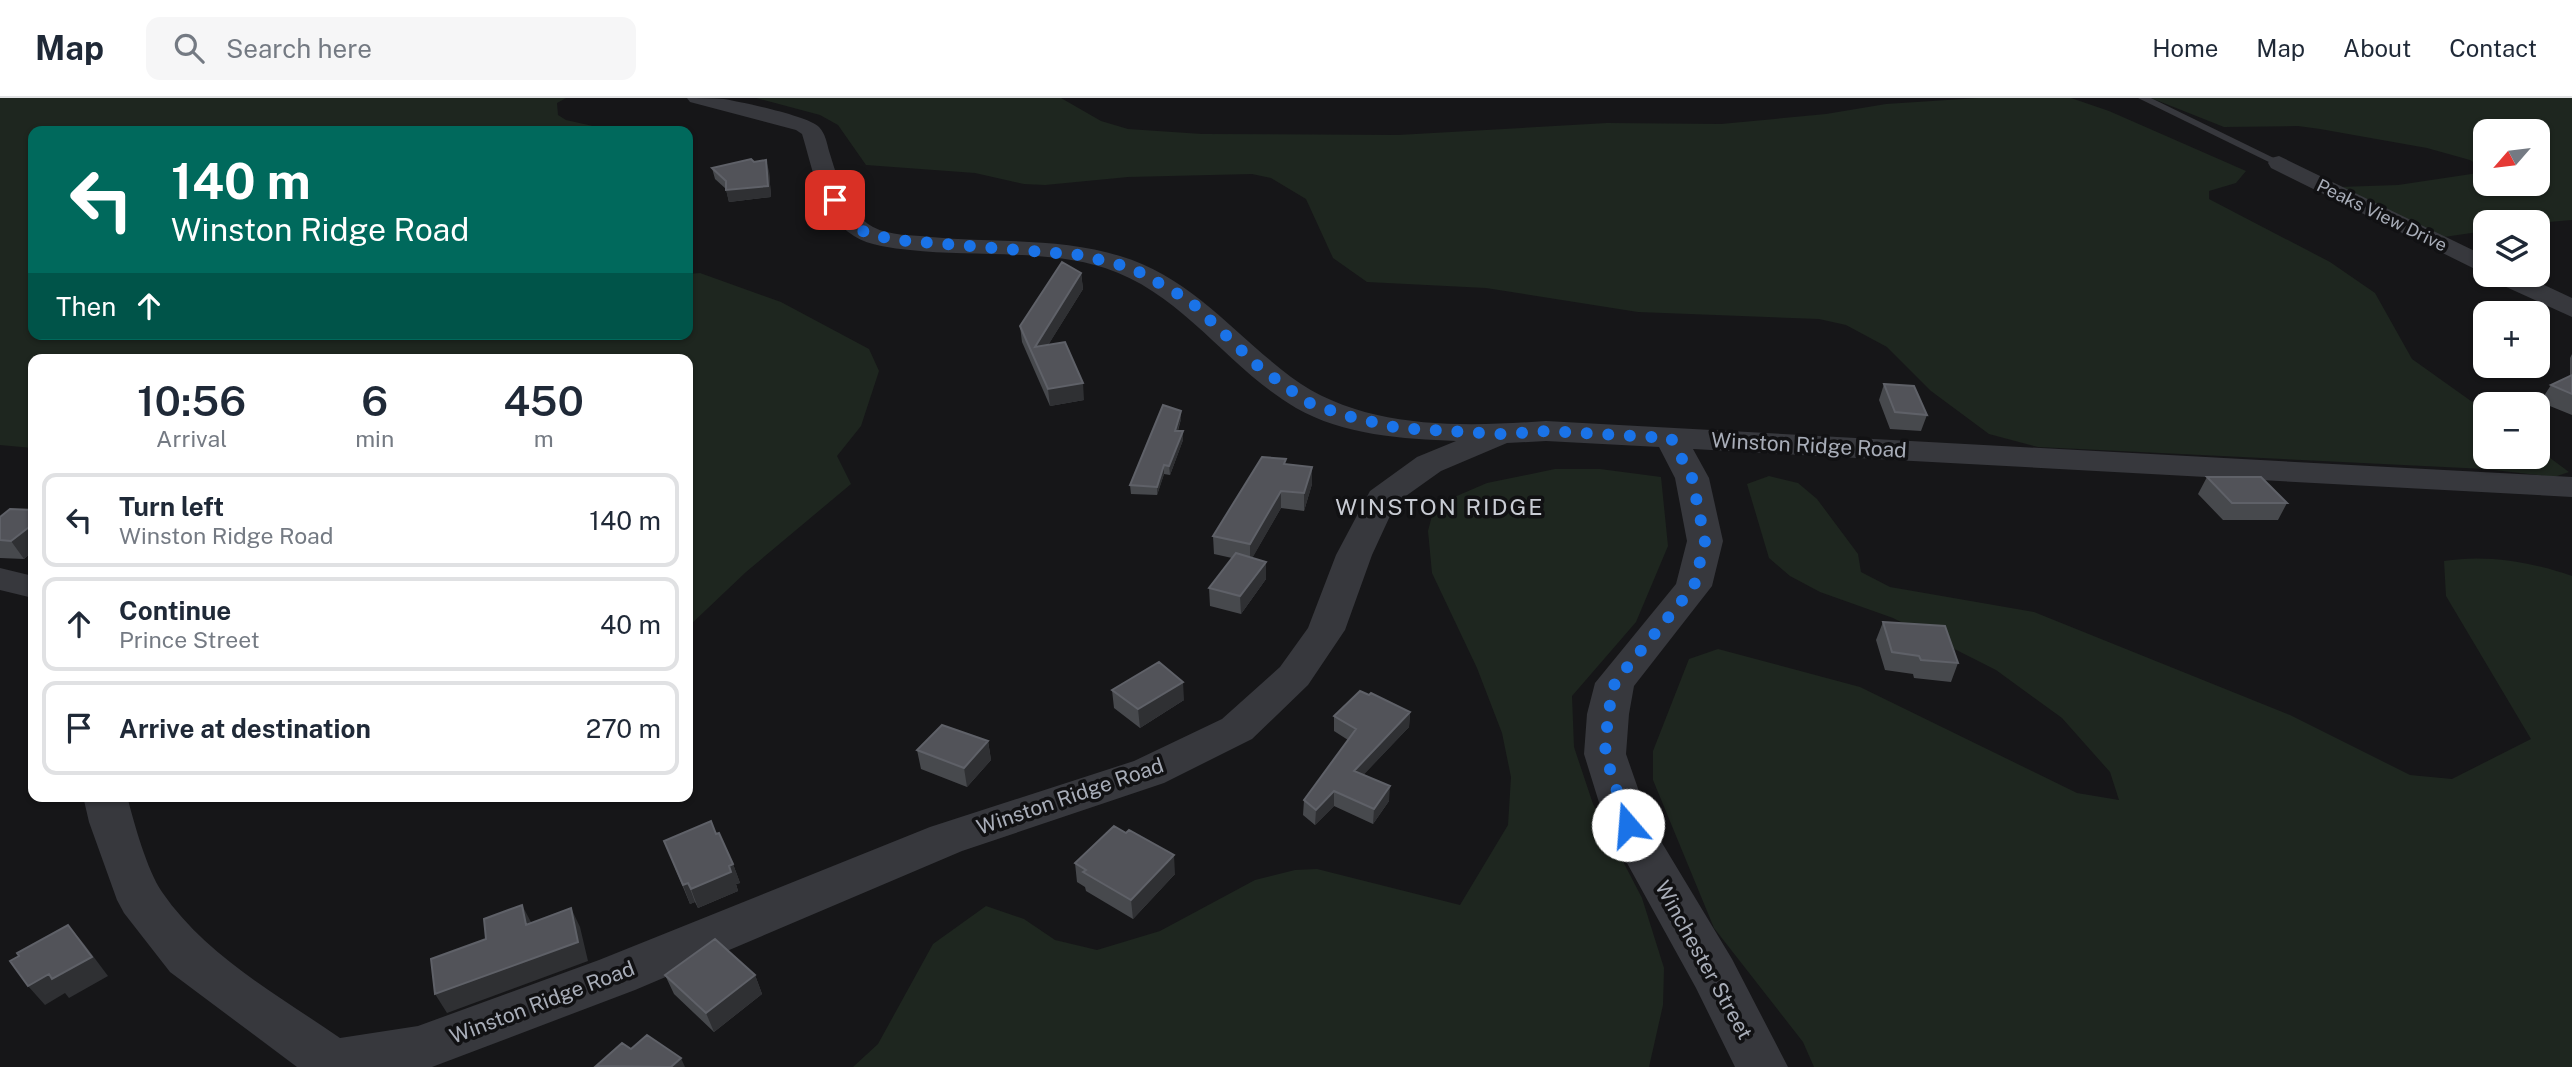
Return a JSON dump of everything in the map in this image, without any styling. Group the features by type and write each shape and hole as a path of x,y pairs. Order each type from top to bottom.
{"street":[{"path":"697,98 804,125 812,132 835,200 849,222 866,233 928,244 1080,255 1132,268 1189,300 1258,366 1307,402 1344,415 1398,428 1502,434"},
{"name":"Peaks View Drive","path":"2279,163 2473,260"},
{"path":"2527,287 2572,309"},
{"name":"Winston Ridge Road","path":"330,1065 418,1049 443,1040 617,975 946,839 1149,772 1237,729 1294,676 1326,629 1354,555 1382,498 1429,464 1502,434 1546,431 2572,487"},
{"name":"Winchester Street","path":"1671,438 1692,478 1705,541 1694,586 1615,682 1608,714 1605,754 1628,825 1714,974 1762,1067"},
{"path":"0,579 28,586"},
{"path":"106,802 111,822 141,900 187,958 330,1065"}],"lane":[{"path":"2143,98 2279,163"}],"shaded area":[{"path":"0,98 566,98 557,103 558,115 566,120 593,126 28,126 28,340 693,340 693,274 700,273 781,302 869,349 879,371 861,426 837,456 851,484 746,572 693,622 693,354 28,354 28,448 0,445"},
{"path":"756,98 1061,98 1101,121 1128,129 1202,134 1398,135 1607,123 1721,124 1826,114 1886,104 1978,98 2071,98 2109,111 2246,171 2236,183 2209,191 2209,199 2330,262 2375,293 2412,359 2473,402 2473,468 2038,447 1989,434 1931,391 1887,347 1846,325 1819,319 1638,312 1486,288 1367,282 1333,258 1306,199 1271,178 1252,174 1128,177 1045,185 1024,184 975,173 866,165 838,125 820,115"},
{"path":"2151,98 2572,98 2572,220 2550,222 2550,210 2473,210 2473,233 2444,237 2339,187 2398,185 2473,174 2473,196 2550,196 2550,119 2473,119 2473,162 2427,148 2298,126 2224,127"},
{"path":"2550,458 2569,472 2554,477 2485,469 2550,469"},
{"path":"1555,469 1600,469 1661,477 1668,546 1636,622 1572,696 1574,747 1593,804 1642,898 1664,968 1663,1005 1649,1067 853,1067 878,1044 933,944 986,906 1024,919 1055,940 1097,950 1160,931 1255,880 1295,870 1317,869 1460,905 1508,825 1511,777 1502,733 1477,668 1432,573 1428,531 1433,512 1452,498 1487,483"},
{"path":"1769,476 1798,483 1817,499 1858,554 1861,572 1890,587 2034,612 2290,715 2410,775 2452,779 2531,739 2446,596 2444,561 2492,559 2541,567 2572,576 2572,1067 1814,1067 1803,1042 1714,928 1653,780 1653,751 1689,659 1718,649 1860,687 2077,793 2119,800 2110,772 2062,718 1996,670 1893,618 1820,592 1790,576 1769,558 1747,484"}],"building":[{"path":"751,159 754,162 766,160 768,186 726,190 726,181 712,168"},
{"path":"1062,262 1081,273 1035,347 1065,342 1083,383 1048,389 1020,326"},
{"path":"2572,375 2572,394 2551,385"},
{"path":"1884,384 1914,386 1927,415 1895,412"},
{"path":"1163,405 1181,411 1175,431 1183,431 1169,466 1164,465 1157,487 1130,485"},
{"path":"1262,457 1286,459 1284,464 1312,467 1304,493 1281,491 1250,544 1213,536"},
{"path":"2207,477 2261,477 2287,503 2232,503"},
{"path":"10,509 28,510 28,528 11,541 0,540 0,517"},
{"path":"1236,553 1266,562 1240,596 1209,588"},
{"path":"1883,622 1945,626 1958,663 1921,660 1919,656 1892,652"},
{"path":"1159,662 1183,682 1138,709 1112,690"},
{"path":"1360,691 1369,695 1371,693 1410,712 1354,771 1390,786 1374,809 1334,791 1316,810 1304,800 1356,729 1334,716"},
{"path":"942,725 988,741 964,768 917,750"},
{"path":"711,821 733,864 729,866 731,872 691,889 688,883 683,885 664,841"},
{"path":"1114,826 1126,833 1129,830 1174,855 1131,900 1083,872 1086,870 1075,863"},
{"path":"522,905 526,925 571,908 578,942 435,994 431,959 486,939 484,919"},
{"path":"68,925 92,957 52,979 49,974 28,986 10,961 19,956 17,953"},
{"path":"715,939 755,975 706,1013 665,975"},
{"path":"647,1035 681,1058 671,1067 596,1066 622,1043 631,1049"}],"district":[{"name":"WINSTON RIDGE","path":"1440,506"}],"route":[{"path":"835,200 849,222 866,233 896,240 1080,255 1132,268 1189,300 1258,366 1307,402 1344,415 1398,428 1502,434 1546,431 1671,438 1692,478 1705,541 1694,586 1615,682 1608,714 1605,754 1628,825"}]}
